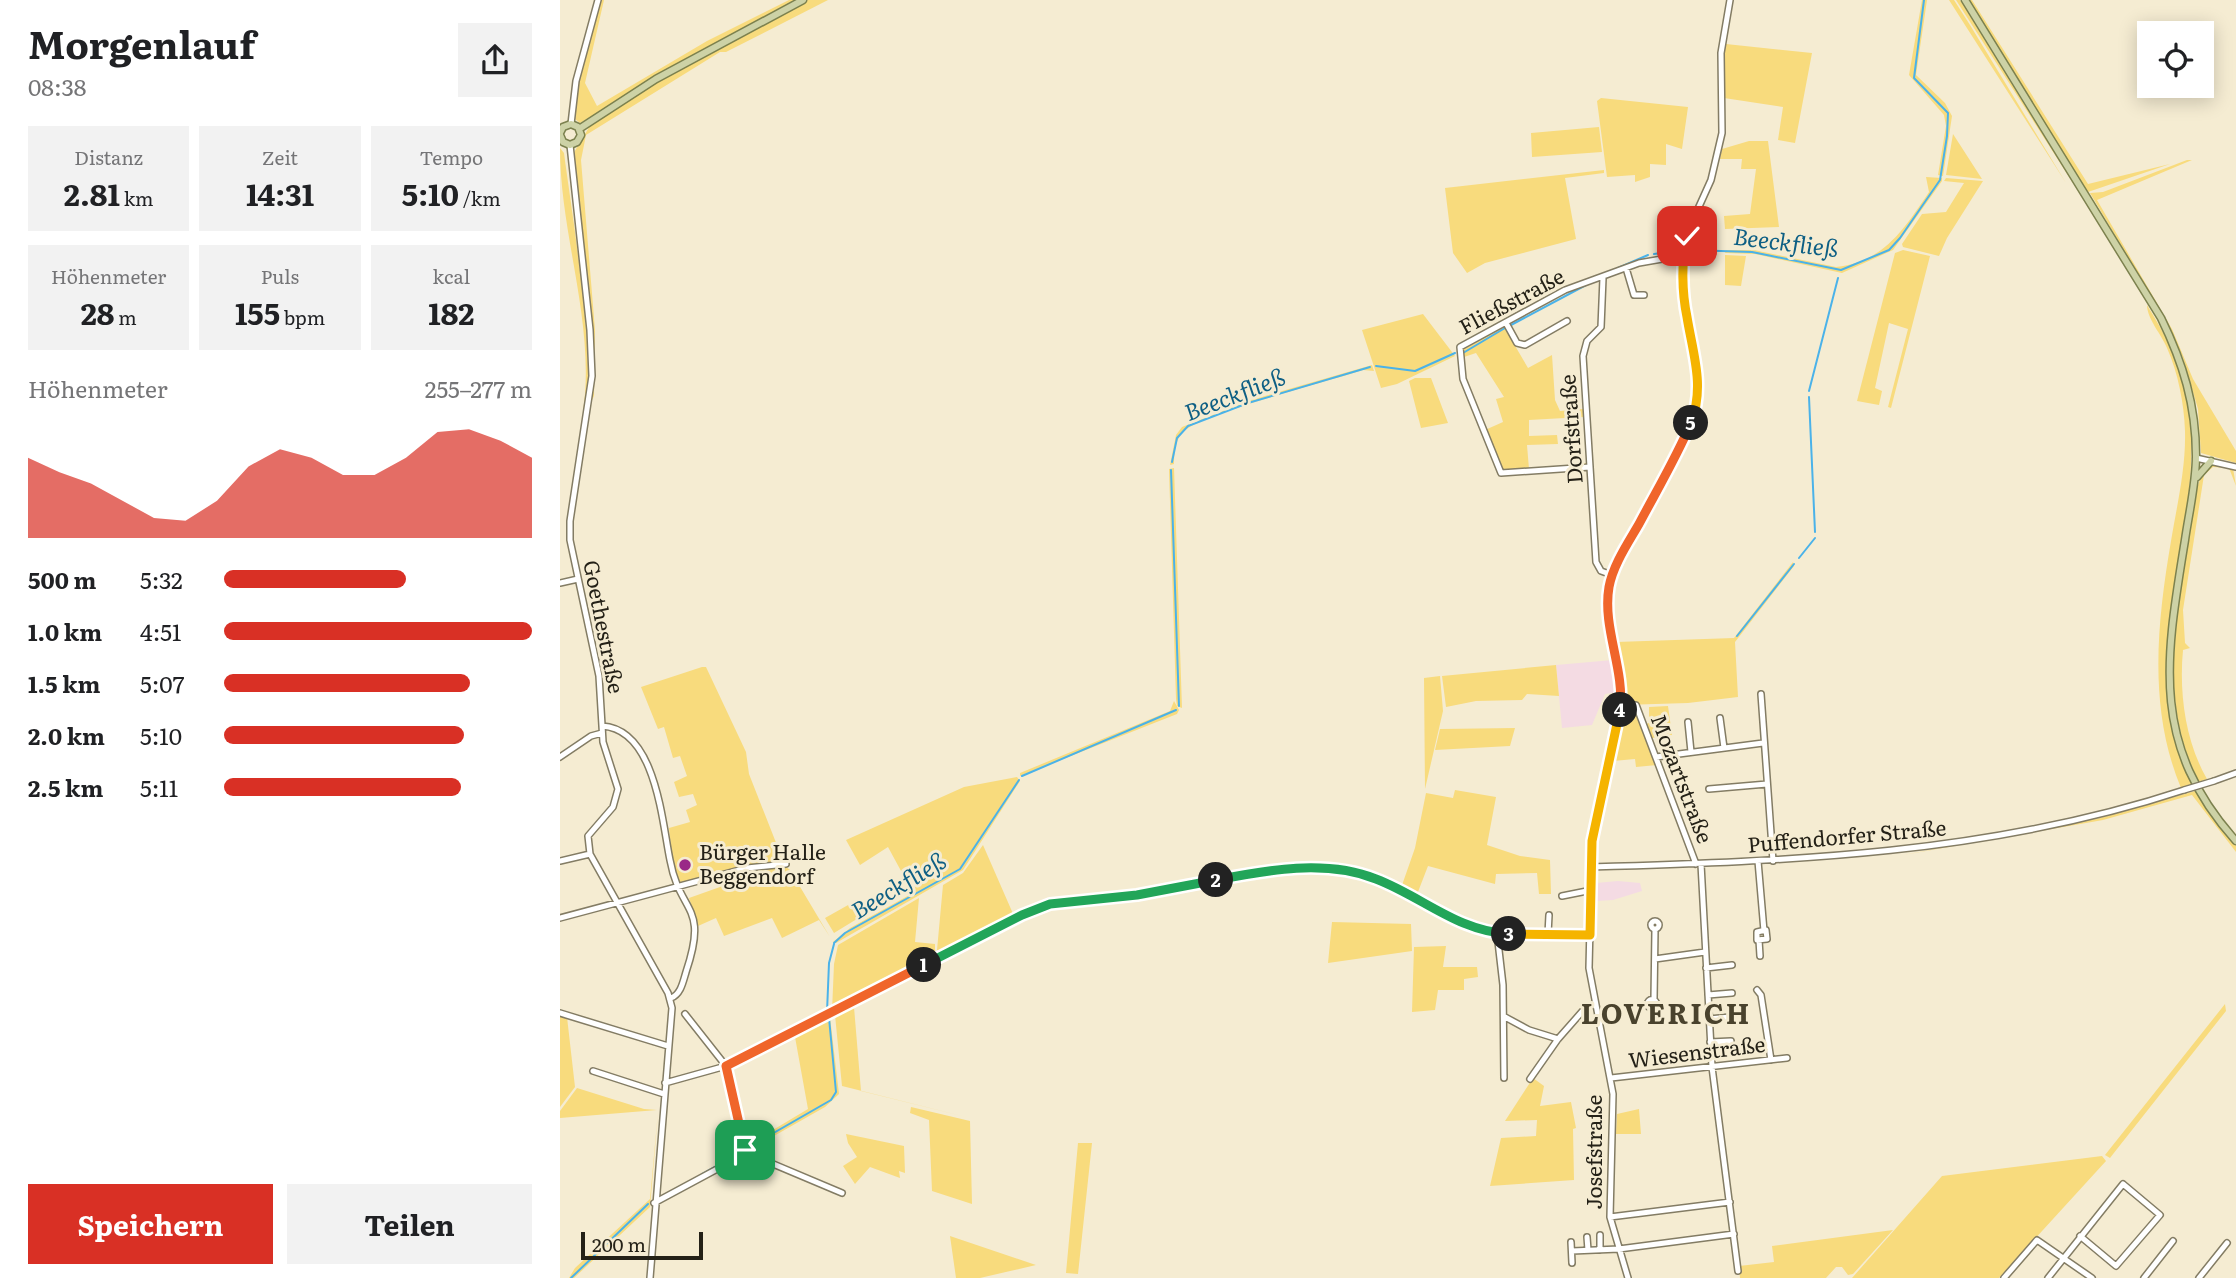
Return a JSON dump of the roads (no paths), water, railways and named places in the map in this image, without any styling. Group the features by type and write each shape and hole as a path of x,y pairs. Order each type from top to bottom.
{"main road":[{"path":"579,129 666,73 803,0"},
{"path":"1965,0 2161,318 2184,368 2192,400 2196,458 2171,630 2170,702 2188,769 2212,811 2236,841"},
{"path":"571,124 579,129 579,140 570,145 560,137 563,127 571,124"},
{"path":"2194,482 2203,466 2211,461"}],"street":[{"path":"571,124 576,82 598,0"},
{"path":"1612,575 1676,457 1698,397 1698,365 1685,302 1685,255 1688,231 1711,180 1719,146 1723,110 1721,53 1730,0"},
{"name":"Goethestraße","path":"570,145 590,330 592,376 570,521 599,676 602,730 618,796 613,807 588,836 590,854"},
{"name":"Fließstraße","path":"1590,467 1501,473 1462,379 1458,356 1461,345 1565,290 1651,259 1685,255"},
{"path":"1626,268 1634,295 1644,295"},
{"name":"Dorfstraße","path":"1603,278 1601,327 1587,341 1583,356 1596,562 1601,571 1612,575"},
{"path":"1506,323 1517,343 1525,345 1567,321"},
{"path":"2196,458 2236,467"},
{"name":"Josefstraße","path":"1612,575 1608,602 1621,687 1620,706 1594,827 1590,867 1590,935 1594,1004 1611,1078 1614,1119 1608,1196 1610,1217 1627,1275"},
{"path":"560,583 579,579"},
{"path":"1761,694 1773,861"},
{"name":"Mozartstraße","path":"1620,706 1636,705 1699,864 1712,1067 1738,1271"},
{"path":"1720,718 1724,748"},
{"path":"1688,722 1691,752"},
{"path":"560,757 591,736 613,727 628,738 644,758 665,818 669,859 679,887 695,917 696,937 682,985 671,998"},
{"path":"1657,757 1763,743"},
{"name":"Puffendorfer Straße","path":"1590,867 1758,862 1869,855 1966,841 2100,816 2236,773"},
{"path":"1709,789 1767,784"},
{"path":"560,862 590,854 671,998 650,1278"},
{"path":"1758,862 1767,939 1759,940 1760,956"},
{"path":"560,918 617,905 747,868 786,864"},
{"path":"665,1083 726,1066 1022,915 1063,900 1137,895 1260,872 1336,869 1375,878 1452,920 1497,933 1590,935"},
{"path":"1562,896 1592,890"},
{"path":"1548,934 1549,915"},
{"path":"1654,930 1654,999"},
{"path":"1497,933 1505,1017 1504,1078"},
{"path":"1655,959 1705,951"},
{"path":"1706,968 1732,965"},
{"path":"1757,990 1761,996 1771,1060"},
{"path":"1707,995 1732,993"},
{"path":"1530,1079 1558,1039 1587,1006 1594,1004"},
{"path":"560,1013 668,1046"},
{"path":"685,1014 726,1066 747,1153"},
{"path":"1505,1017 1529,1030 1558,1039"},
{"path":"1709,1019 1730,1017"},
{"path":"1710,1042 1731,1041"},
{"name":"Wiesenstraße","path":"1611,1078 1787,1058"},
{"path":"593,1071 664,1094"},
{"path":"654,1203 747,1153"},
{"path":"747,1153 842,1194"},
{"path":"2048,1278 2080,1236 2123,1184 2160,1215 2116,1266 2080,1236"},
{"path":"1610,1217 1730,1202"},
{"path":"1572,1251 1619,1249 1734,1234"},
{"path":"1600,1236 1600,1250"},
{"path":"1587,1237 1588,1250"},
{"path":"2004,1278 2037,1240 2092,1278"},
{"path":"2144,1278 2173,1241"},
{"path":"1571,1242 1572,1263"},
{"path":"2199,1278 2227,1242"}],"waterway":[{"name":"Beeckfließ","path":"1689,250 1752,252 1841,270 1889,250 1940,180 1947,136 1948,113 1914,78 1924,0"},
{"name":"Beeckfließ","path":"1654,254 1681,250"},
{"name":"Beeckfließ","path":"1618,268 1648,255"},
{"path":"1809,391 1838,278"},
{"name":"Beeckfließ","path":"1511,325 1586,285"},
{"name":"Beeckfließ","path":"1463,353 1505,328"},
{"name":"Beeckfließ","path":"1376,366 1415,371 1455,353"},
{"name":"Beeckfließ","path":"1172,462 1177,438 1188,426 1248,403 1370,367"},
{"path":"1809,397 1815,532"},
{"name":"Beeckfließ","path":"1171,470 1179,706"},
{"path":"1799,558 1815,538"},
{"path":"1737,636 1794,564"},
{"name":"Beeckfließ","path":"1022,776 1176,710"},
{"name":"Beeckfließ","path":"834,943 845,933 960,869 1019,780"},
{"name":"Beeckfließ","path":"827,1012 829,963 834,944"},
{"name":"Beeckfließ","path":"749,1147 831,1100 836,1092 829,1018"},
{"name":"Beeckfließ","path":"702,1174 743,1151"},
{"name":"Beeckfließ","path":"571,1278 648,1204"}],"place":[{"name":"Bürger Halle Beggendorf","path":"685,865"}],"district":[{"name":"LOVERICH","path":"1666,1014"}]}
